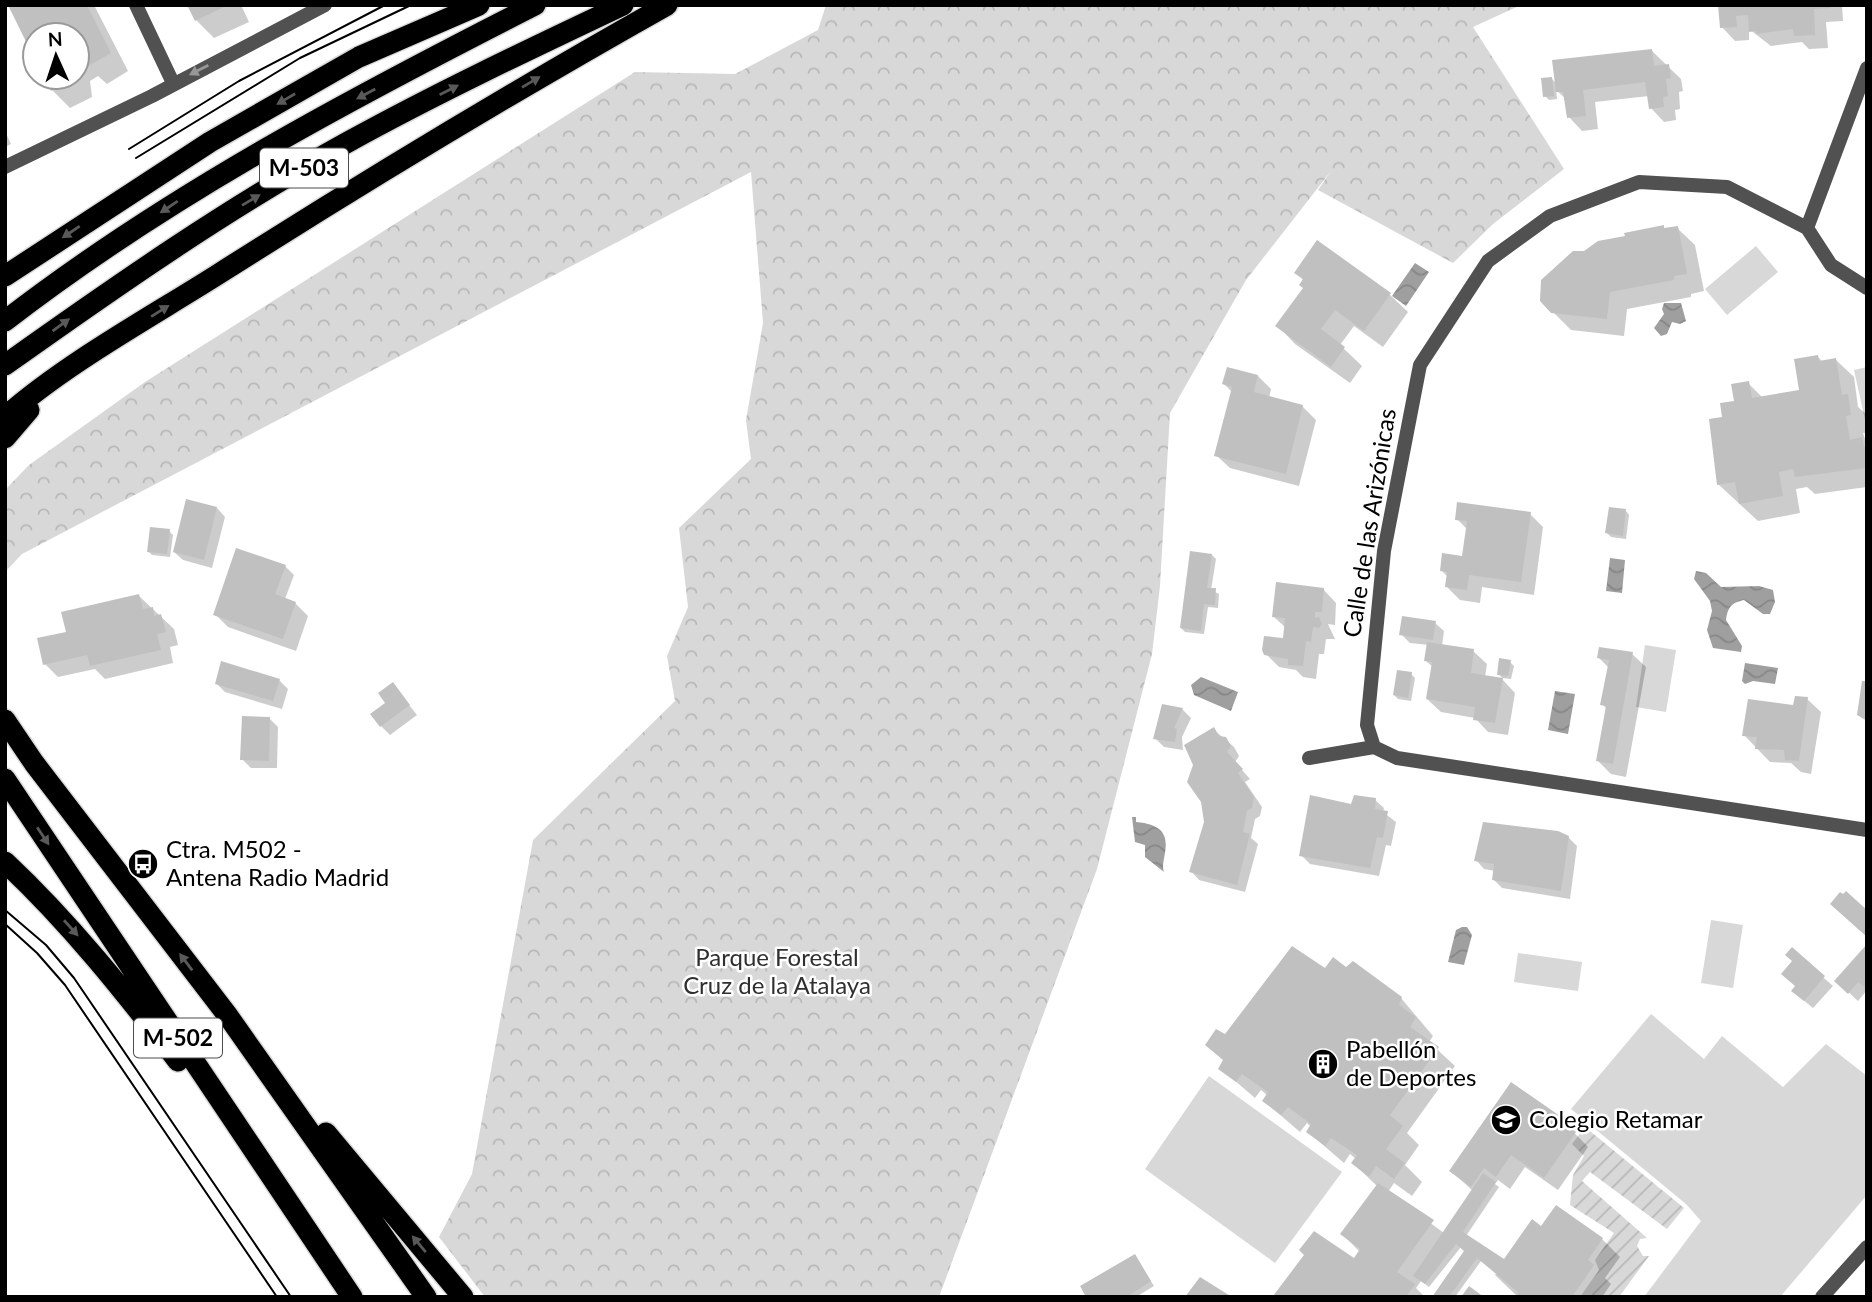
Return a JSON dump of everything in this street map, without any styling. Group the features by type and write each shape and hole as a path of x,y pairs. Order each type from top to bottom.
{"highway":[{"name":"M-503","path":"5,276 209,142 359,57 479,5"},
{"name":"M-503","path":"5,321 48,288 187,195 330,113 535,5"},
{"name":"M-503","path":"5,365 190,236 346,143 505,61 623,5"},
{"name":"M-503","path":"5,417 62,376 358,186 536,79 667,5"},
{"name":"M-503","path":"5,438 62,376"},
{"path":"5,706 34,763"},
{"name":"M-502","path":"5,720 34,763 228,1016 426,1297"},
{"name":"M-502","path":"5,779 352,1297"},
{"name":"M-502","path":"5,862 41,895 112,973 318,1247"},
{"name":"M-502","path":"228,1016 463,1297"}],"street":[{"path":"136,5 173,83"},
{"path":"5,167 325,5"},
{"path":"1807,228 1867,68"},
{"name":"Calle de las Arizónicas","path":"1374,747 1367,725 1367,696 1384,551 1420,365 1488,261 1550,216 1639,182 1727,187 1807,228 1831,265 1867,288"},
{"path":"1309,758 1374,747 1397,758 1867,830"},
{"path":"1822,1297 1867,1247"}],"green space":[{"name":"Parque Forestal Cruz de la Atalaya","path":"826,5 1521,5 1473,27 1564,169 1493,224 1453,263 1318,190 1331,171 1246,280 1170,413 1160,586 1152,654 1097,869 939,1297 485,1297 439,1237 472,1174 533,840 675,701 667,656 688,607 679,528 751,459 746,420 763,323 751,172 22,554 5,572 5,490 29,465 145,382 635,72 735,74 818,30"},
{"path":"1756,246 1778,272 1727,315 1705,289"},
{"path":"1867,367 1867,429 1854,370"},
{"path":"1645,645 1676,650 1666,712 1636,707"},
{"path":"1711,920 1743,925 1733,988 1701,983"},
{"path":"1518,953 1582,962 1578,991 1514,982"},
{"path":"1651,1014 1704,1059 1722,1036 1783,1087 1826,1044 1867,1076 1867,1195 1780,1297 1644,1297 1701,1221 1686,1204 1571,1109"},
{"path":"1209,1076 1342,1172 1275,1263 1145,1169"},
{"path":"1585,1127 1684,1208 1667,1229 1590,1172 1582,1181 1647,1238 1640,1239 1637,1246 1643,1256 1649,1256 1619,1297 1580,1297 1599,1270 1595,1260 1614,1233 1570,1205 1573,1175 1584,1156 1572,1144"}],"water":[{"path":"1415,263 1429,272 1406,306 1392,296"},
{"path":"1664,303 1681,303 1686,321 1680,324 1672,322 1667,334 1661,336 1654,328 1664,314"},
{"path":"1610,558 1625,560 1622,593 1606,591"},
{"path":"1696,571 1706,573 1721,587 1759,586 1773,590 1775,602 1770,614 1763,614 1744,600 1733,604 1729,609 1726,620 1742,646 1741,652 1713,648 1707,630 1712,611 1710,601 1694,579"},
{"path":"1745,663 1778,668 1775,684 1753,681 1745,684 1742,681"},
{"path":"1201,677 1238,692 1231,711 1194,695 1191,685"},
{"path":"1555,691 1575,694 1568,734 1548,730"},
{"path":"1132,817 1136,817 1136,822 1160,830 1164,836 1164,872 1145,857 1145,845 1135,842"},
{"path":"1467,927 1472,935 1464,965 1448,962 1456,930"}],"building":[{"path":"8,5 87,5 111,53 91,65 91,21 21,21 21,31"},
{"path":"187,5 228,5 195,21"},
{"path":"1718,5 1830,5 1831,8 1814,9 1815,35 1794,36 1793,29 1756,34 1756,31 1749,32 1748,15 1736,16 1737,27 1720,28"},
{"path":"1652,49 1654,66 1669,64 1671,78 1666,79 1668,96 1663,97 1664,107 1649,109 1645,82 1583,90 1586,116 1567,118 1563,92 1556,92 1552,60"},
{"path":"1552,77 1554,96 1543,97 1541,78"},
{"path":"1664,225 1664,228 1678,226 1687,274 1674,276 1674,280 1610,292 1607,319 1551,313 1540,301 1541,280 1573,251 1584,251 1598,241 1625,236 1624,233"},
{"path":"1317,240 1391,293 1364,331 1335,310 1321,329 1345,347 1331,367 1275,326 1303,288 1299,285 1303,279 1294,273"},
{"path":"1818,355 1819,361 1836,358 1842,395 1848,394 1851,415 1846,416 1850,440 1862,437 1864,447 1867,446 1867,468 1795,477 1793,469 1779,472 1783,496 1739,504 1735,482 1717,485 1709,419 1722,417 1720,403 1734,401 1731,384 1749,381 1752,398 1799,390 1794,359"},
{"path":"1227,367 1258,375 1254,392 1303,405 1286,474 1214,456 1232,387 1222,384"},
{"path":"186,499 217,507 204,560 173,552"},
{"path":"1457,502 1531,512 1521,582 1469,575 1467,590 1445,587 1447,572 1440,571 1442,553 1462,556 1467,521 1455,520"},
{"path":"1609,507 1626,509 1623,536 1605,533"},
{"path":"150,527 170,529 167,554 147,552"},
{"path":"236,548 286,565 275,594 296,602 283,639 213,615"},
{"path":"1190,551 1212,554 1207,588 1216,588 1215,605 1204,604 1201,631 1180,628"},
{"path":"1276,582 1324,588 1322,612 1315,612 1315,618 1319,617 1322,624 1319,628 1313,627 1311,642 1306,641 1303,666 1288,665 1288,659 1264,655 1262,650 1264,636 1283,638 1285,618 1272,617"},
{"path":"139,594 143,609 153,607 154,616 161,614 166,632 157,634 161,650 90,666 87,655 43,665 37,638 66,632 61,612"},
{"path":"1402,616 1436,621 1433,640 1399,635"},
{"path":"1427,642 1474,649 1471,673 1503,678 1495,723 1473,720 1475,707 1426,699 1432,662 1424,661"},
{"path":"1599,647 1633,652 1613,764 1596,761 1606,706 1600,705 1609,660 1597,658"},
{"path":"1499,658 1511,660 1508,676 1497,675"},
{"path":"221,661 280,679 273,701 215,684"},
{"path":"1397,670 1412,672 1408,698 1393,695"},
{"path":"1862,681 1867,681 1867,721 1857,715"},
{"path":"393,682 410,705 380,727 370,714 385,703 378,693"},
{"path":"1795,696 1808,697 1799,761 1785,760 1784,750 1755,749 1757,737 1742,736 1748,699 1793,705"},
{"path":"1162,704 1183,708 1174,728 1177,729 1175,742 1153,739"},
{"path":"242,716 270,717 269,761 240,760"},
{"path":"1214,727 1219,736 1226,737 1231,746 1227,752 1243,769 1238,773 1254,797 1252,808 1247,811 1243,832 1250,834 1237,885 1189,872 1204,822 1201,802 1187,782 1193,765 1184,745"},
{"path":"1310,795 1351,804 1354,795 1376,798 1375,809 1388,811 1383,838 1377,837 1370,868 1299,856"},
{"path":"1483,822 1558,831 1569,836 1561,891 1492,880 1494,864 1474,861"},
{"path":"1846,891 1867,910 1867,937 1830,904 1840,892 1843,894"},
{"path":"1867,944 1867,989 1858,982 1848,994 1834,981"},
{"name":"Pabellón de Deportes","path":"1292,946 1325,968 1333,957 1346,967 1353,961 1402,997 1399,1005 1416,1017 1410,1027 1439,1047 1390,1115 1403,1126 1386,1149 1405,1163 1394,1179 1376,1166 1369,1177 1351,1163 1357,1155 1331,1138 1325,1146 1306,1132 1311,1124 1288,1107 1281,1115 1262,1101 1268,1092 1242,1074 1236,1082 1218,1069 1223,1060 1205,1045 1216,1029 1225,1034"},
{"path":"1792,947 1825,976 1804,1001 1791,991 1795,986 1781,974 1792,961 1785,955"},
{"path":"1511,1082 1560,1116 1558,1119 1576,1132 1544,1178 1511,1155 1496,1177 1484,1168 1471,1187 1449,1171"},
{"path":"1483,1173 1496,1182 1463,1232 1504,1259 1532,1219 1541,1226 1556,1205 1603,1238 1588,1260 1594,1265 1572,1297 1516,1297 1519,1293 1477,1258 1449,1297 1432,1297 1464,1251 1456,1244 1425,1284 1413,1276"},
{"path":"1378,1183 1434,1220 1397,1272 1415,1284 1406,1297 1273,1296 1304,1255 1299,1250 1314,1231 1354,1258 1360,1249 1340,1234"},
{"path":"1135,1254 1151,1281 1127,1297 1086,1297 1080,1286"},
{"path":"1200,1277 1232,1297 1185,1297"},
{"path":"1469,1286 1484,1297 1461,1297"}],"tram line":[{"path":"129,149 239,81 385,5"},
{"path":"136,158 300,58 411,5"},
{"path":"5,910 46,945 74,978 291,1297"},
{"path":"5,924 37,953 65,985 277,1297"}],"place":[{"name":"Ctra. M502 - Antena Radio Madrid","path":"143,864"},
{"name":"Pabellón de Deportes","path":"1323,1064"},
{"name":"Colegio Retamar","path":"1506,1120"}]}
